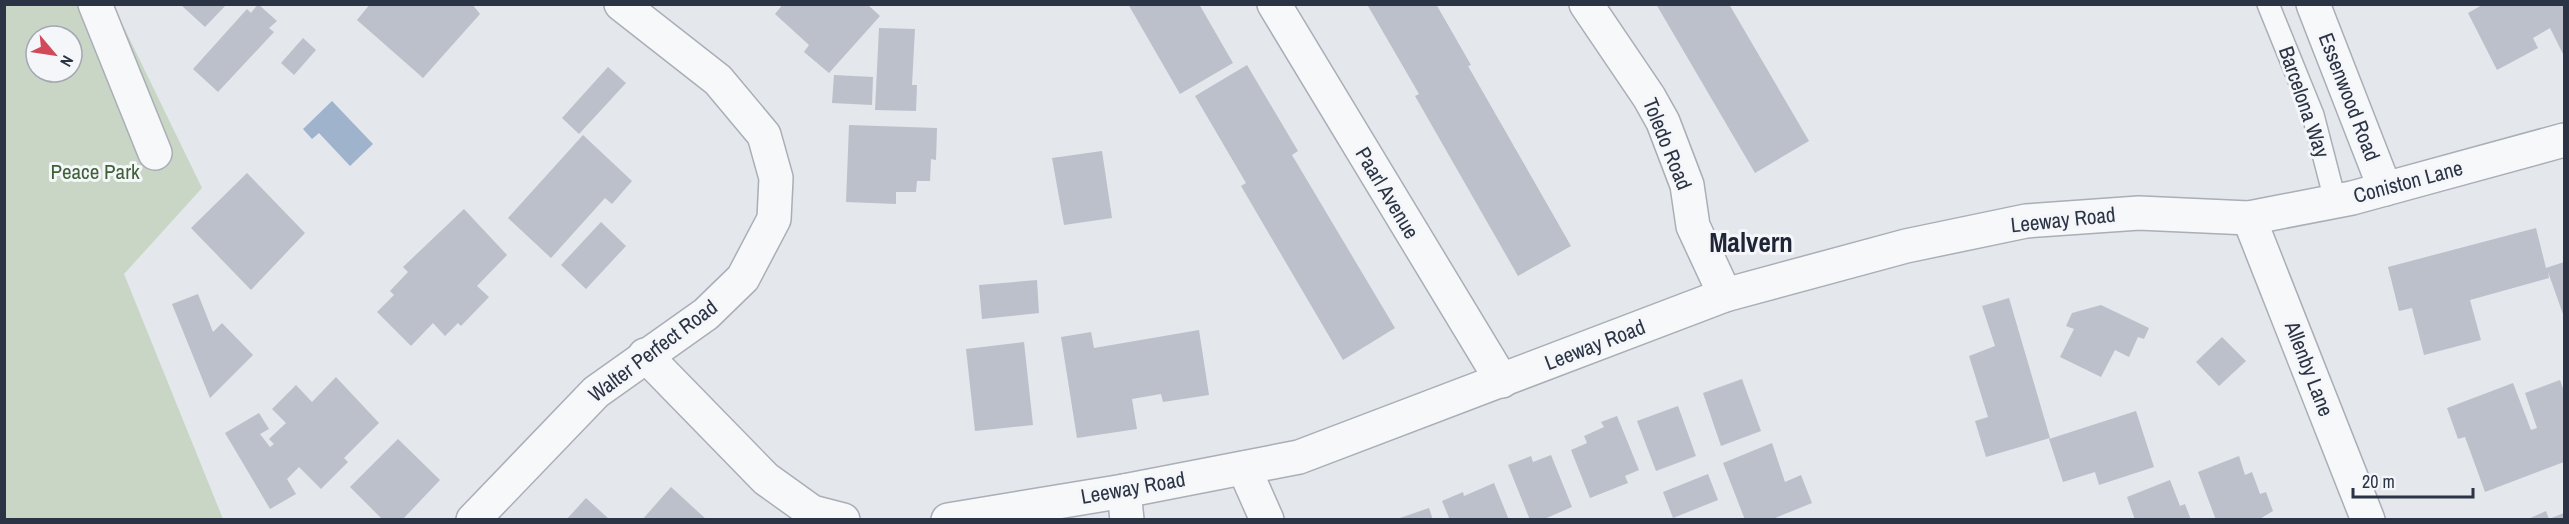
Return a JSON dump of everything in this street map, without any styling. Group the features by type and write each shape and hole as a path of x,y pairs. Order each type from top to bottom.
{"street":[{"path":"95,4 155,153"},
{"name":"Walter Perfect Road","path":"473,519 596,392 645,355 706,314 743,278 774,219 776,178 764,135 718,80 621,4"},
{"name":"Paarl Avenue","path":"1274,4 1502,381"},
{"name":"Toledo Road","path":"1586,4 1649,97 1663,122 1687,184 1693,226 1725,295"},
{"name":"Essenwood Road","path":"2313,4 2385,189"},
{"name":"Coniston Lane","path":"2250,218 2352,198 2565,141"},
{"name":"Leeway Road","path":"948,519 1125,505 1244,468 1299,457 1725,295 1906,246 2026,221 2139,213 2250,218"},
{"name":"Allenby Lane","path":"2250,218 2368,519"},
{"path":"645,355 766,479 812,512 843,519"},
{"path":"1244,468 1268,519"}],"lane":[{"name":"Barcelona Way","path":"2268,4 2313,115 2335,200"}],"green space":[{"name":"Peace Park","path":"4,5 113,5 202,188 124,274 223,519 5,519"}],"water":[{"path":"332,101 373,144 350,166 319,133 312,139 303,129"}],"building":[{"path":"258,4 277,21 269,28 274,32 218,92 193,69 247,9 251,13"},
{"path":"370,4 472,4 480,14 423,78 357,20"},
{"path":"783,4 867,4 880,16 829,73 804,52 809,45 775,14"},
{"path":"1128,4 1199,4 1233,63 1180,94"},
{"path":"1372,4 1436,4 1471,65 1468,66 1571,246 1518,276 1415,96 1419,94 1368,6"},
{"path":"1656,4 1729,4 1809,141 1755,173"},
{"path":"2484,4 2564,4 2564,56 2550,28 2533,38 2538,48 2497,70 2468,13"},
{"path":"181,5 226,5 205,27"},
{"path":"879,28 915,29 912,85 917,85 916,111 875,110"},
{"path":"303,38 316,50 294,75 281,63"},
{"path":"1247,65 1298,151 1292,155 1395,328 1343,360 1241,186 1246,183 1195,96"},
{"path":"608,67 626,83 579,134 562,118"},
{"path":"834,75 873,77 872,105 832,103"},
{"path":"849,125 937,128 936,160 931,159 930,181 917,181 916,192 896,192 896,204 846,202"},
{"path":"583,135 632,181 612,204 605,198 551,258 508,218"},
{"path":"1102,151 1112,218 1064,225 1052,158"},
{"path":"247,173 305,233 251,290 191,228"},
{"path":"464,209 507,255 477,286 489,297 461,326 458,323 445,336 433,323 411,346 377,312 394,295 390,291 408,272 403,267"},
{"path":"601,222 626,246 586,289 561,265"},
{"path":"2536,228 2546,268 2564,262 2564,317 2548,272 2549,278 2470,300 2481,340 2424,355 2412,308 2399,311 2388,267"},
{"path":"1037,280 1039,313 982,319 979,285"},
{"path":"198,294 213,332 222,323 253,355 210,398 172,304"},
{"path":"2009,298 2050,438 1986,457 1975,421 1988,417 1969,356 1995,346 1982,306"},
{"path":"2101,305 2149,328 2144,339 2138,337 2129,357 2115,350 2101,377 2060,357 2074,329 2066,326 2072,313"},
{"path":"1199,330 1209,395 1163,402 1161,394 1132,399 1137,429 1077,438 1061,337 1091,332 1094,348"},
{"path":"2222,337 2246,361 2219,386 2196,362"},
{"path":"1024,342 1033,425 975,431 966,349"},
{"path":"336,377 379,423 344,458 348,462 321,489 299,467 287,479 296,494 270,509 225,433 259,413 269,429 260,434 270,447 274,444 269,439 286,423 272,409 296,385 312,402"},
{"path":"1742,379 1761,431 1721,446 1703,393"},
{"path":"2560,380 2564,391 2564,462 2485,492 2465,437 2458,439 2447,408 2513,383 2531,430 2537,428 2525,393"},
{"path":"1678,406 1696,456 1656,471 1637,421"},
{"path":"2136,411 2154,467 2099,485 2095,472 2063,482 2049,439"},
{"path":"1617,416 1639,470 1625,476 1628,483 1590,498 1571,450 1587,443 1584,436 1604,427 1601,422"},
{"path":"398,439 440,480 402,520 383,520 350,487"},
{"path":"1772,443 1785,482 1801,475 1812,503 1770,520 1745,520 1723,463"},
{"path":"1551,455 1572,507 1542,520 1530,520 1508,465 1531,456 1533,462"},
{"path":"2239,456 2245,475 2252,472 2260,494 2266,492 2273,511 2258,520 2216,520 2198,472"},
{"path":"1708,474 1718,500 1673,518 1663,492"},
{"path":"2170,480 2180,506 2185,504 2191,520 2135,520 2127,497"},
{"path":"1494,483 1509,520 1450,520 1442,501 1463,492 1464,496"},
{"path":"671,487 707,520 642,520"},
{"path":"586,498 610,520 566,520"},
{"path":"1429,508 1433,520 1397,520 1397,519"},
{"path":"2546,511 2549,519 2564,513 2564,520 2526,520"}],"district":[{"name":"Malvern","path":"1751,243"}]}
